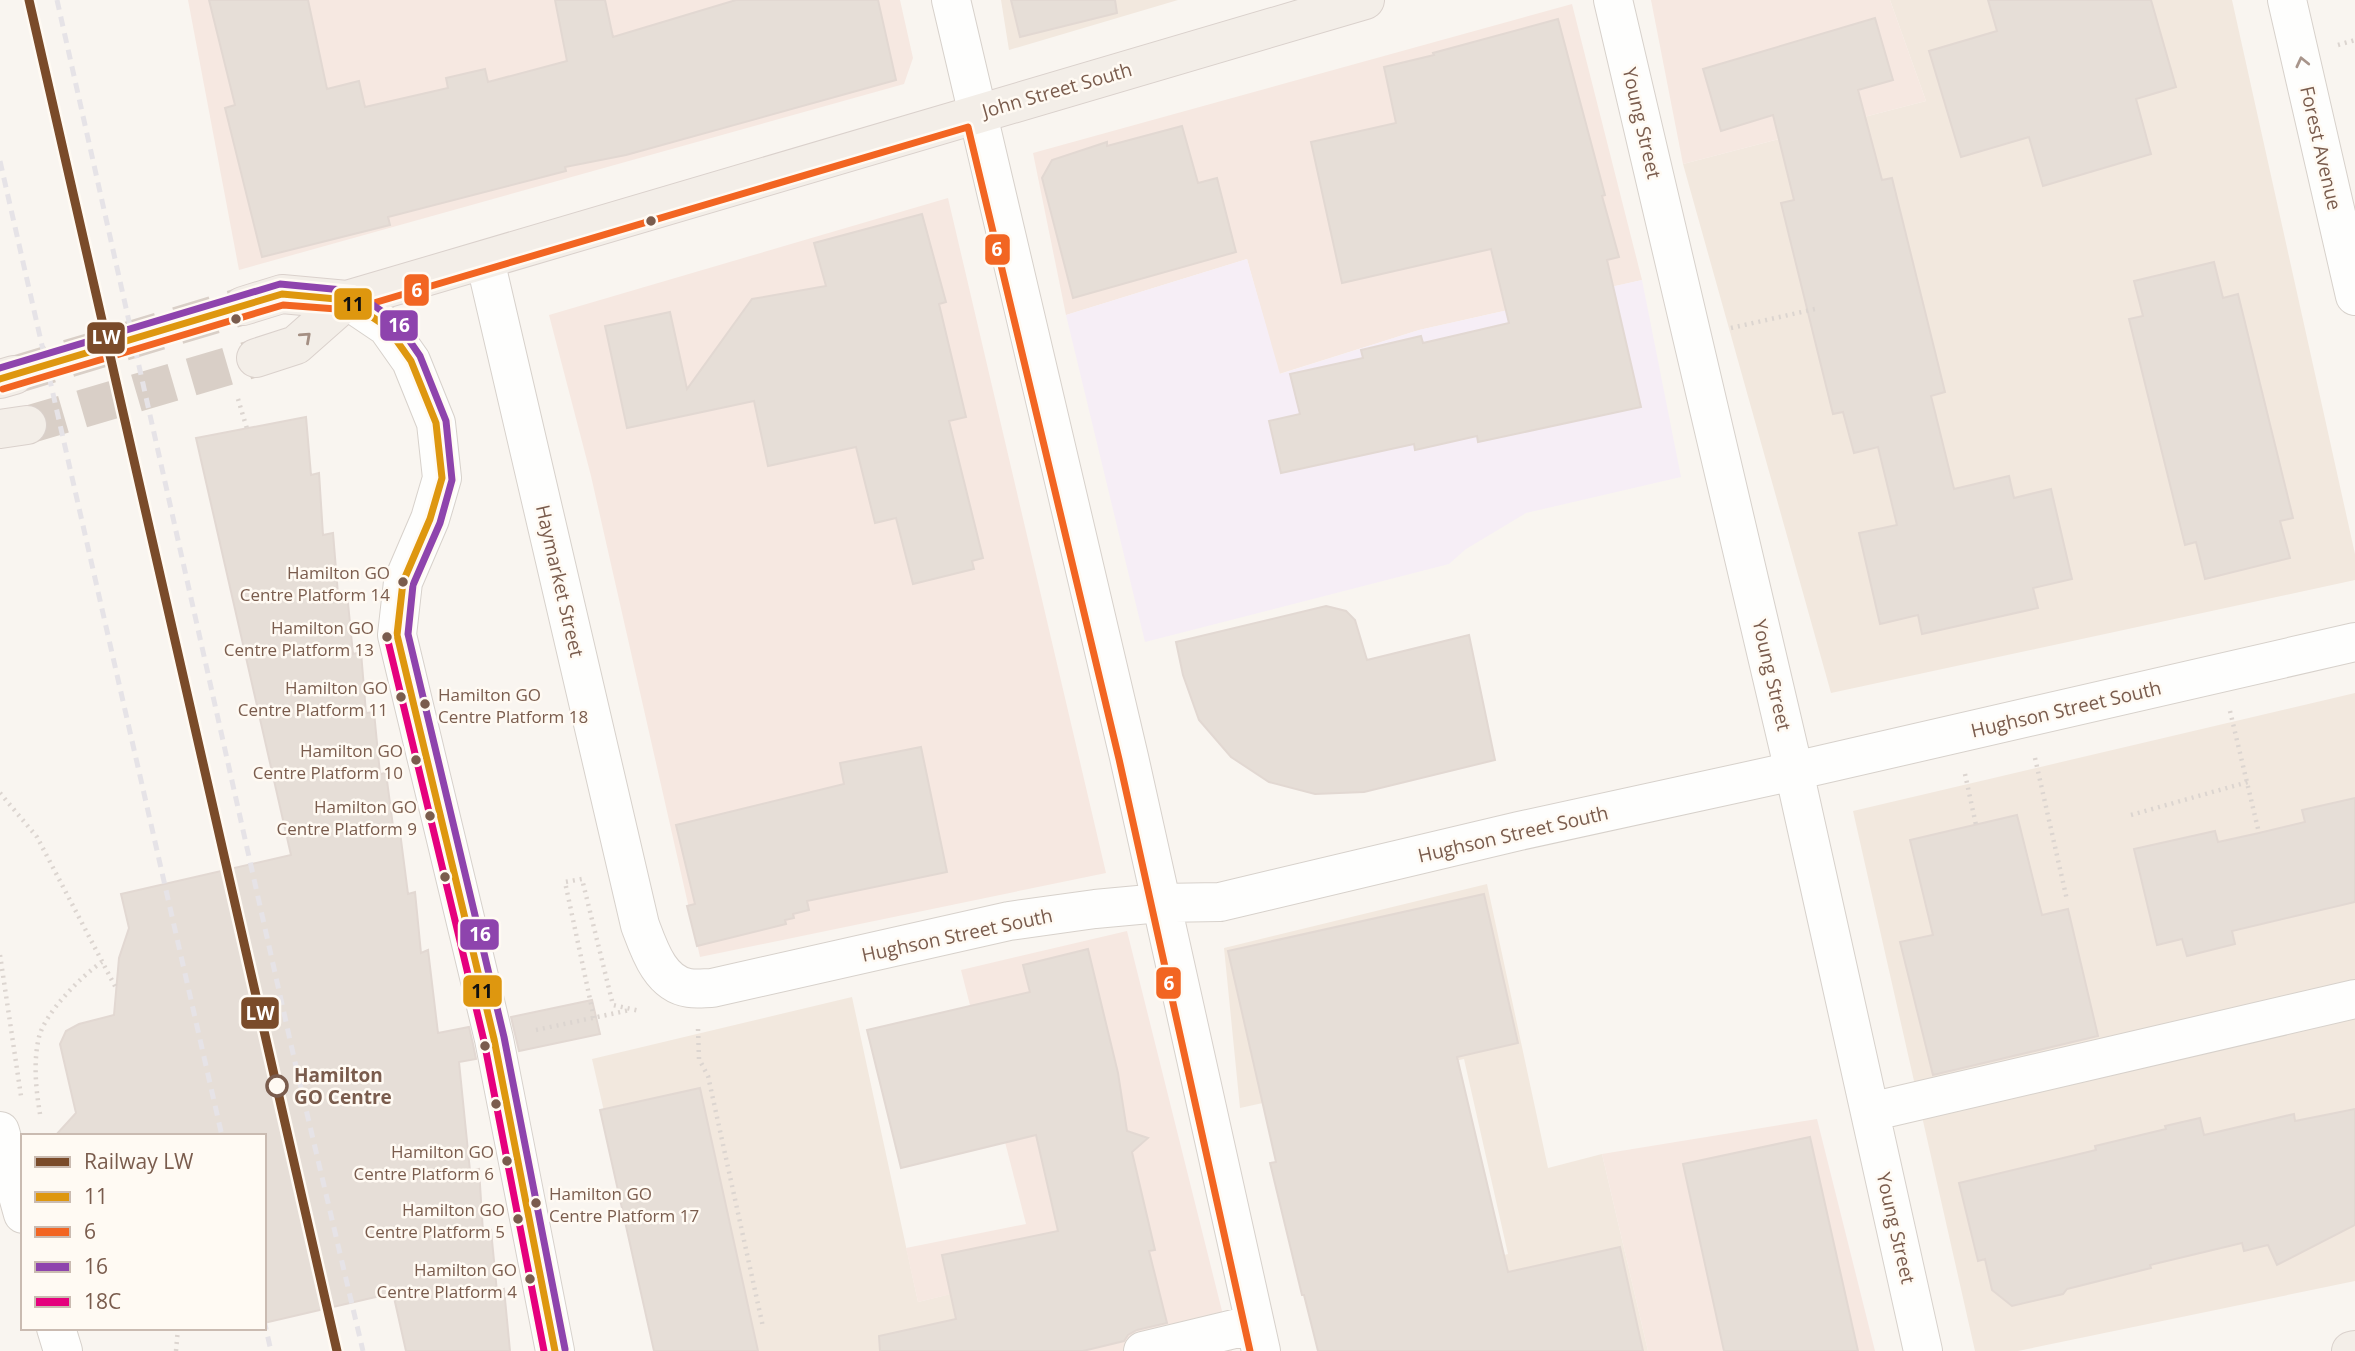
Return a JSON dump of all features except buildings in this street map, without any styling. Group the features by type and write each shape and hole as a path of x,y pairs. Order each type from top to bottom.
{"main road":[{"name":"John Street South","path":"243,306 282,294 347,300 1364,0"},
{"name":"John Street South","path":"256,358 296,345 347,300"}],"street":[{"path":"951,0 1129,757 1258,1337 1143,1351"},
{"name":"Young Street","path":"1613,0 1794,771 1923,1351"},
{"name":"Forest Avenue","path":"2287,0 2355,296"},
{"name":"Haymarket Street","path":"485,260 640,925 652,955 668,979"},
{"path":"347,300 387,327 411,361 436,423 442,478 430,519 403,582 397,635 494,1039 555,1351"},
{"name":"Hughson Street South","path":"668,979 688,988 712,988 1009,922 1160,902 1220,902 1519,831 1794,771 2355,642"},
{"path":"1870,1112 2355,999"},
{"path":"2,1146 21,1208"},
{"path":"58,1330 64,1351"}],"path":[{"path":"1692,337 1815,309"},
{"path":"238,399 248,432"},
{"path":"2221,673 2259,833"},
{"path":"2026,718 2067,900"},
{"path":"1956,734 1976,825"},
{"path":"2131,815 2248,782"},
{"path":"0,793 37,838 117,990"},
{"path":"632,1009 594,1018 565,882 582,879 613,1005 632,1009 644,1012"},
{"path":"0,955 22,1101"},
{"path":"42,1123 36,1075 39,1035 57,1006 86,973 102,962"},
{"path":"698,1024 699,1059 708,1076 764,1327"},
{"path":"176,1351 177,1330"}],"shaded area":[{"path":"188,0 900,0 913,58 904,84 239,270"},
{"path":"1001,0 1178,0 1009,50"},
{"path":"1651,0 1890,0 1926,101 1683,164"},
{"path":"1890,0 2232,0 2355,554 2355,580 1831,693 1683,164 1926,101"},
{"path":"1572,4 1642,280 1419,330 1279,374 1247,259 1066,315 1033,153"},
{"path":"948,198 1106,873 700,957 591,476 549,315"},
{"path":"1247,259 1280,374 1419,330 1642,280 1681,477 1526,513 1466,549 1449,564 1145,642 1066,315"},
{"path":"2355,693 2355,1281 2018,1351 1975,1351 1853,811"},
{"path":"1487,884 1548,1168 1602,1154 1648,1351 1496,1351 1474,1263 1508,1254 1464,1059 1240,1108 1224,948"},
{"path":"1127,931 1232,1351 1040,1351 1023,1277 918,1302 906,1248 1026,1224 961,970"},
{"path":"852,997 918,1302 1023,1276 1040,1351 659,1351 592,1059"},
{"path":"1817,1119 1875,1351 1648,1351 1602,1154"}],"tunnel":[{"path":"14,375 243,306"},
{"path":"27,425 256,358"}],"railway":[{"path":"57,0 297,1071 363,1351"},
{"path":"0,161 222,1134"},
{"path":"266,1329 271,1351"}],"rail line":[{"name":"LW","path":"29,0 337,1351"}],"transit line":[{"name":"6","path":"3,389 283,305 350,310 968,127 1119,759 1250,1351"},
{"name":"16","path":"0,368 280,284 353,291 396,321 420,356 446,421 452,480 440,523 413,585 408,634 504,1037 565,1349"},
{"name":"11","path":"0,379 282,294 347,300 387,327 411,361 436,423 442,478 430,519 403,582 397,635 494,1039 555,1351"},
{"name":"18C","path":"387,637 484,1041 544,1351"}],"place":[{"name":"Hamilton GO Centre Platform 14","path":"403,582"},
{"name":"Hamilton GO Centre Platform 13","path":"387,637"},
{"name":"Hamilton GO Centre Platform 11","path":"401,697"},
{"name":"Hamilton GO Centre Platform 18","path":"425,704"},
{"name":"Hamilton GO Centre Platform 10","path":"416,760"},
{"name":"Hamilton GO Centre Platform 9","path":"430,816"},
{"name":"Hamilton GO Centre","path":"277,1086"},
{"name":"Hamilton GO Centre Platform 6","path":"507,1161"},
{"name":"Hamilton GO Centre Platform 17","path":"536,1203"},
{"name":"Hamilton GO Centre Platform 5","path":"518,1219"},
{"name":"Hamilton GO Centre Platform 4","path":"530,1279"}]}
